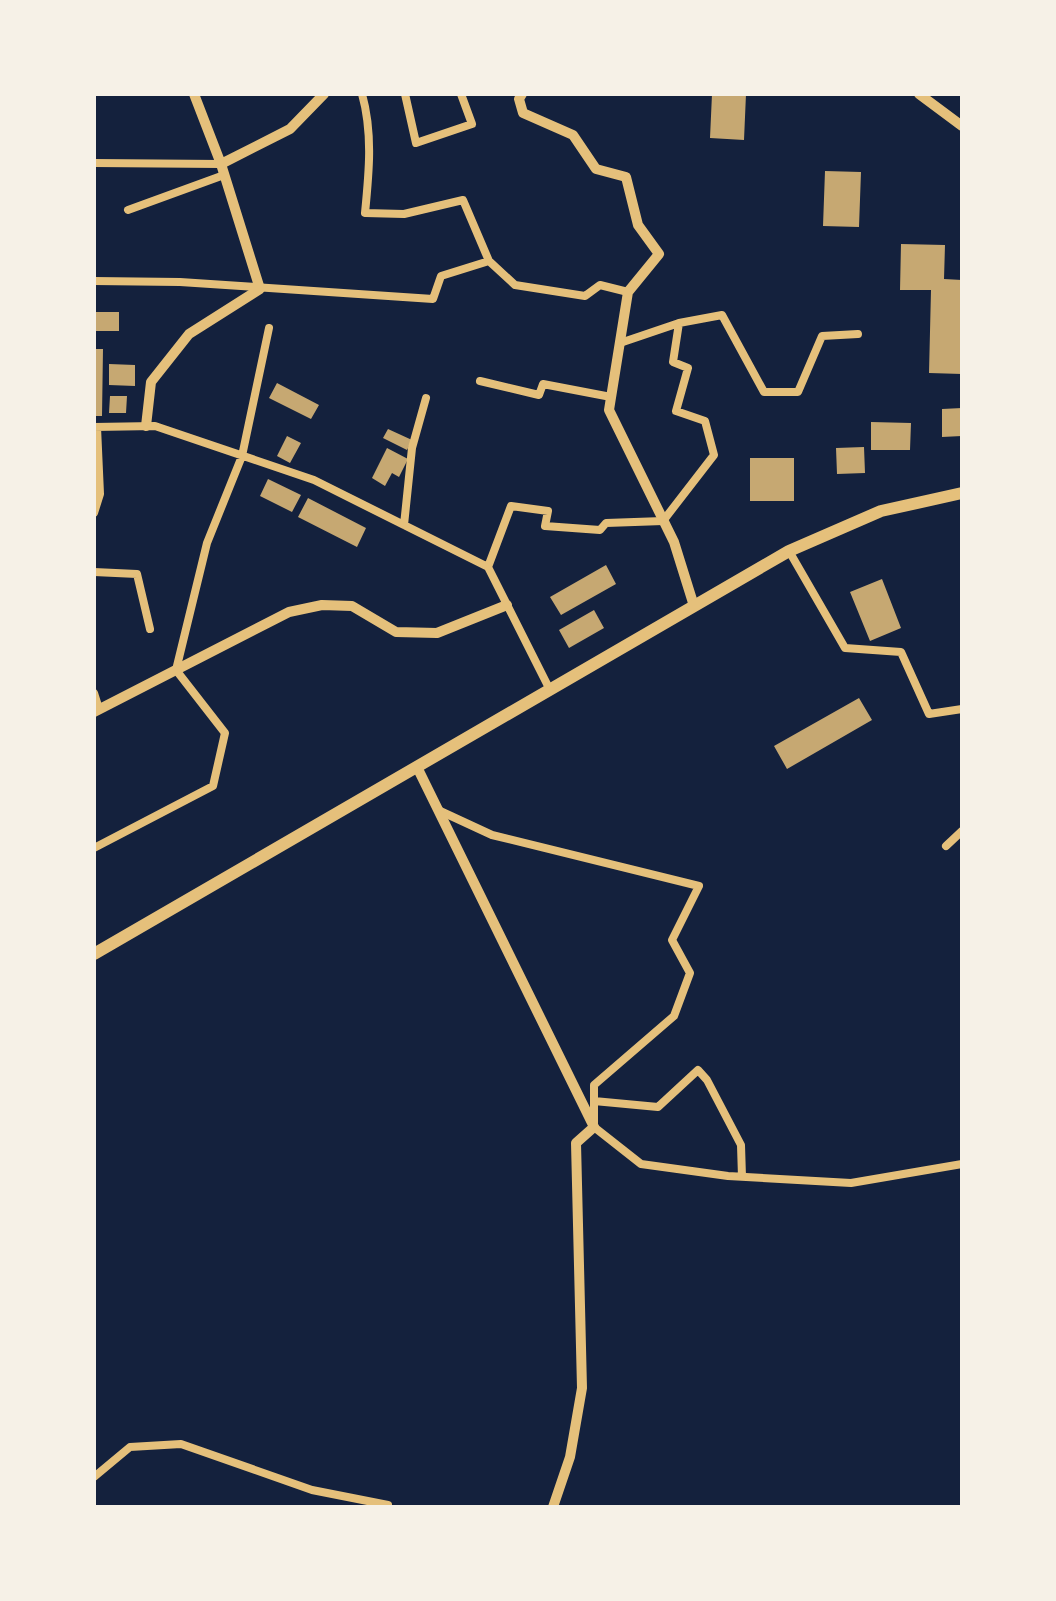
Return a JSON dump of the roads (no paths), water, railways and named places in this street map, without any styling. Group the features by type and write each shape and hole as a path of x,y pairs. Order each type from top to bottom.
{"main road":[{"path":"94,954 789,551 881,511 962,493"}],"street":[{"path":"194,94 223,170 260,289"},
{"path":"128,210 223,170 290,129 324,94"},
{"path":"362,94 368,115 370,166 365,213 404,214 463,200 489,261 515,285 585,296 600,285 628,292"},
{"path":"405,94 416,143 472,124 461,94"},
{"path":"522,94 519,99 523,113 573,135 596,169 626,177 638,225 659,254 628,292 609,410 674,542 694,606"},
{"path":"919,94 962,126"},
{"path":"94,163 223,170"},
{"path":"94,281 180,282 433,299 441,276 489,261"},
{"path":"146,426 151,382 189,334 260,289"},
{"path":"620,343 679,323 722,315 764,392 798,392 822,336 858,334"},
{"path":"663,521 714,455 705,421 676,411 688,368 673,362 679,323"},
{"path":"176,670 207,543 242,456 269,328"},
{"path":"480,381 539,395 543,384 611,397"},
{"path":"404,525 412,448 426,398"},
{"path":"94,513 100,494 96,427 155,426 314,480 488,567 550,690"},
{"path":"488,567 511,506 548,511 545,526 600,530 606,523 663,521"},
{"path":"789,551 845,648 901,652 929,714 962,709"},
{"path":"94,572 137,574 150,629"},
{"path":"94,693 96,711 289,612 322,605 352,606 396,632 437,633 507,605"},
{"path":"94,848 213,786 225,733 176,670"},
{"path":"417,767 594,1127 641,1164 742,1177 851,1183 962,1164"},
{"path":"438,810 492,835 699,886 672,940 690,973 674,1016 594,1085 594,1127 576,1143 582,1388 570,1457 553,1507"},
{"path":"946,846 962,831"},
{"path":"594,1101 658,1107 698,1070 707,1080 741,1145 742,1177"},
{"path":"94,1477 130,1447 181,1444 312,1490 388,1505"}]}
